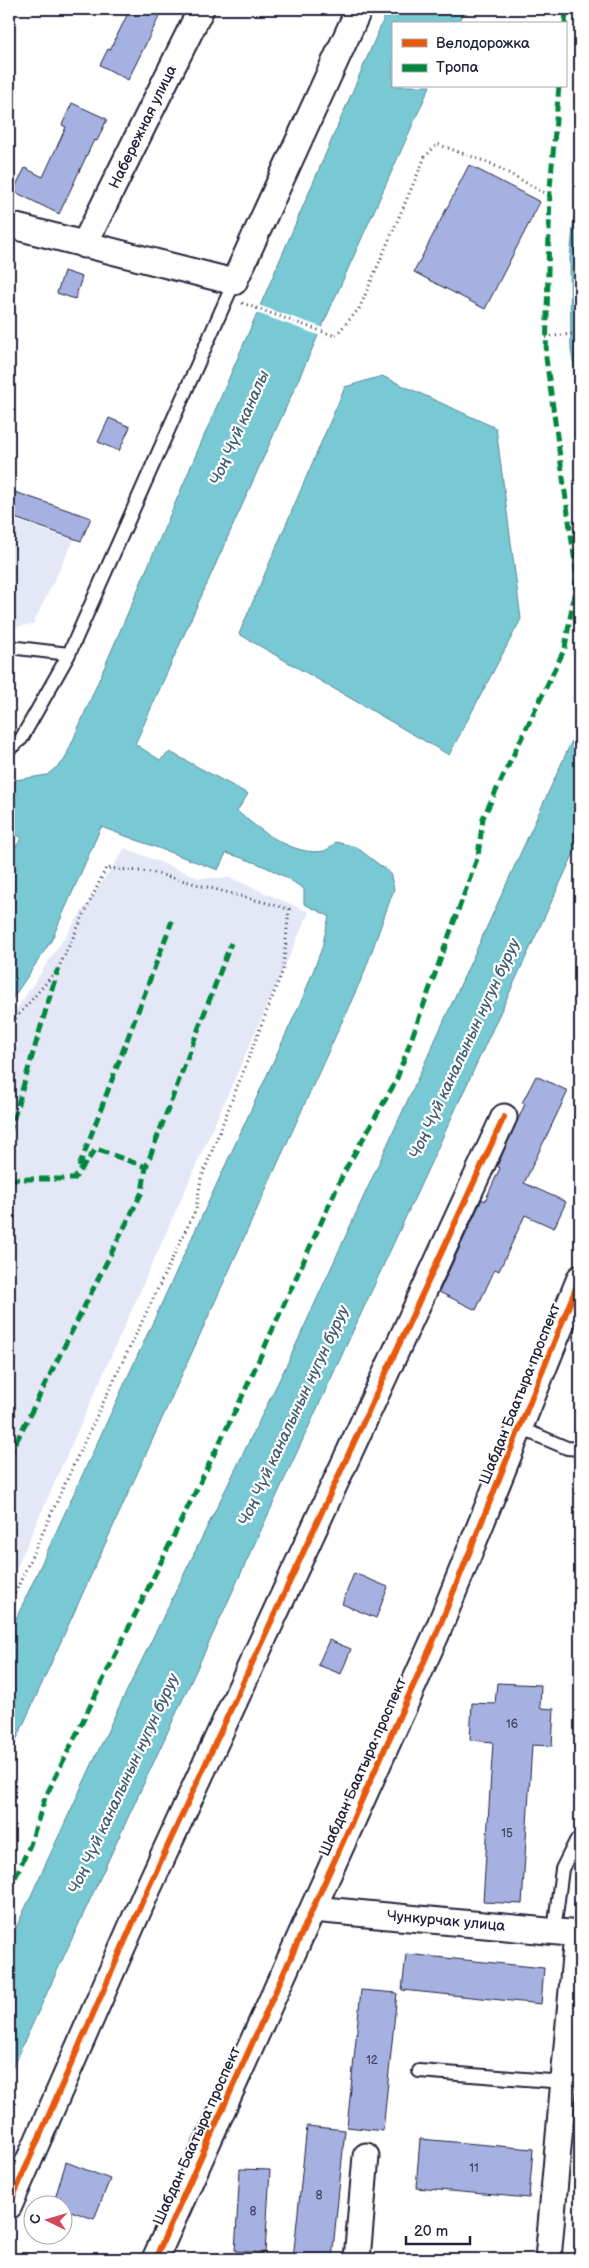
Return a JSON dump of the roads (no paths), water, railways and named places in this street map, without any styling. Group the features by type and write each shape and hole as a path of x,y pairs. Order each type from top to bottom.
{"street":[{"name":"Набережная улица","path":"84,245 201,9"},
{"path":"9,225 84,245 231,290 358,9"},
{"path":"9,2206 146,1893 504,1118"},
{"name":"Шабдан Баатыра проспект","path":"155,2259 436,1636 580,1278"},
{"name":"Чункурчак улица","path":"313,1909 570,1933"},
{"path":"548,2259 564,2082 570,1933"},
{"path":"357,2259 366,2156"}],"lane":[{"path":"9,749 21,739 69,654 231,290"},
{"path":"9,647 69,654"},
{"path":"520,1428 567,1448 580,1449"},
{"path":"570,1933 562,1868 576,1841 580,1841"},
{"path":"419,2071 564,2082"}],"water":[{"name":"Чоң Чүй каналы","path":"388,9 464,9 459,22 392,22 392,88 429,88 135,744 160,760 170,752 248,794 237,811 255,826 289,846 313,852 324,851 336,842 356,847 390,873 394,889 364,973 9,1756 9,1634 304,995 322,948 329,916 304,904 304,889 276,872 257,864 226,853 218,870 101,827 51,941 9,1004 9,856 22,838 9,830 9,781 47,775 64,761"},
{"path":"580,157 580,398 571,350 570,258"},
{"path":"382,376 496,428 521,619 449,755 239,634 345,387"},
{"name":"Чоң Чүй каналынын нугун буруу","path":"580,723 580,840 9,2075 9,1943 115,1715 289,1360"}]}
